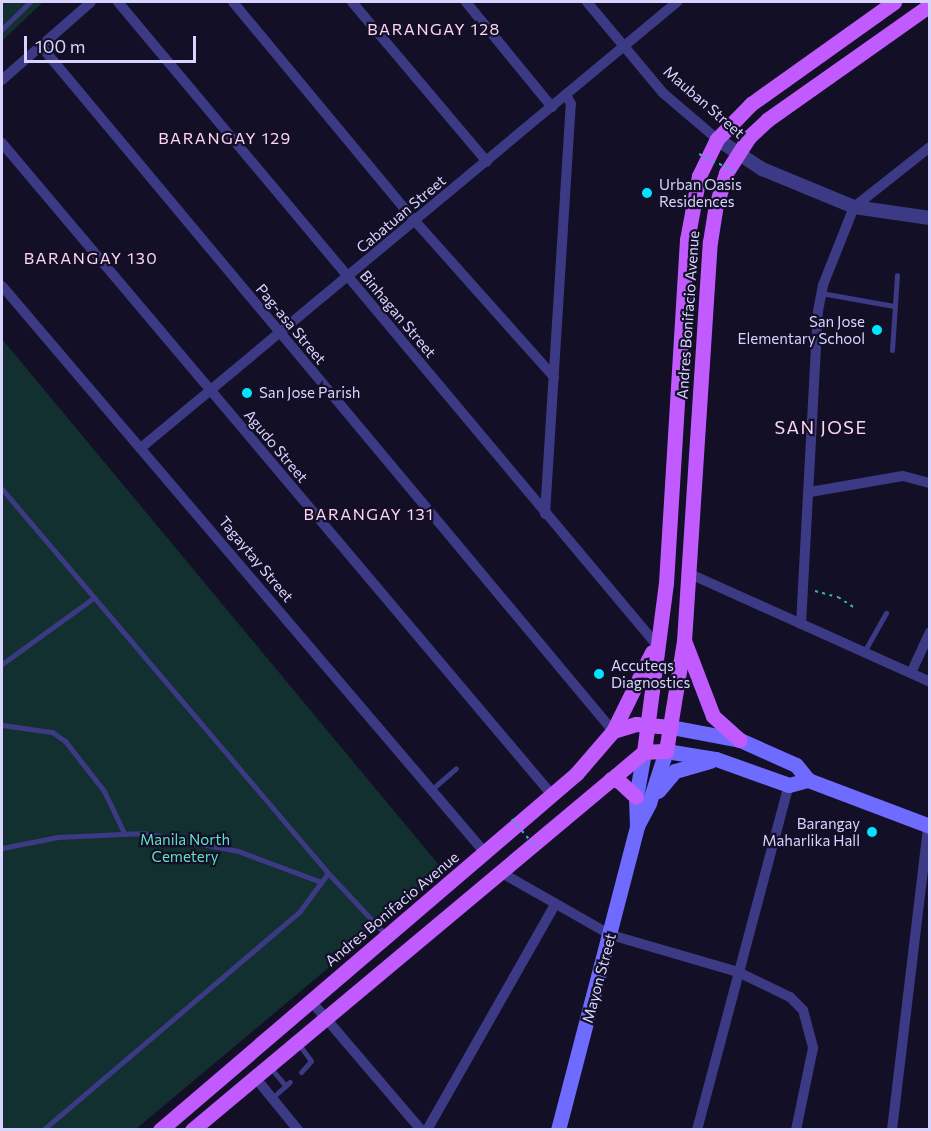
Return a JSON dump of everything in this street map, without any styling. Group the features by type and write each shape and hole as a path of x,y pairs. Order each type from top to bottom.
{"main road":[{"name":"Andres Bonifacio Avenue","path":"644,752 656,644 666,583 687,240 699,176 717,139 768,90 894,2"},
{"name":"Andres Bonifacio Avenue","path":"666,751 684,640 710,242 715,209 737,153 767,120 930,5"},
{"path":"684,640 713,716 740,740"},
{"name":"Andres Bonifacio Avenue","path":"160,1130 486,854 603,747 656,644"},
{"path":"613,731 647,724 740,740 796,765 808,780 929,826"},
{"path":"192,1130 324,1016 644,752 666,751 717,759 789,785 808,780"},
{"name":"Mayon Street","path":"643,800 666,751"},
{"name":"Mayon Street","path":"558,1130 643,800 644,752"},
{"path":"611,779 619,781 643,800 675,771 717,759"}],"street":[{"path":"2,80 91,2"},
{"name":"Binhagan Street","path":"118,2 656,644"},
{"path":"233,2 415,221 554,377"},
{"path":"352,2 487,162"},
{"path":"466,2 552,107"},
{"name":"Mauban Street","path":"587,2 663,93 717,139 762,169 854,207 930,218"},
{"name":"Cabatuan Street","path":"142,447 280,336 677,2"},
{"name":"Pag-asa Street","path":"40,45 280,336 613,731"},
{"path":"545,514 571,104 566,94"},
{"name":"Agudo Street","path":"2,143 552,795"},
{"path":"801,624 821,292 854,207 930,147"},
{"name":"Tagaytay Street","path":"2,286 142,447 486,854"},
{"path":"810,492 903,476 930,483"},
{"path":"688,573 930,681"},
{"path":"911,673 930,633"},
{"path":"697,1130 789,785"},
{"path":"892,1130 929,826"},
{"path":"500,872 610,935 738,972 790,996 803,1010 813,1048 796,1130"},
{"path":"427,1130 555,905"},
{"path":"311,1001 421,1130"},
{"path":"254,1076 298,1130"}],"lane":[{"path":"2,29 30,2"},
{"path":"892,350 897,276"},
{"path":"821,292 894,306"},
{"path":"2,489 92,599 328,873 388,937"},
{"path":"2,664 92,599"},
{"path":"864,652 886,613"},
{"path":"2,725 52,732 65,741 104,791 124,833"},
{"path":"431,790 456,768"},
{"path":"2,848 58,837 144,833 227,848 321,882"},
{"path":"43,1130 300,911 328,873"},
{"path":"296,1040 311,1058 301,1072"},
{"path":"267,1064 288,1084 272,1098"}],"path":[{"path":"699,154 734,171"},
{"path":"803,589 838,597 855,608"},
{"path":"512,819 536,848"}],"green space":[{"path":"2,2 43,2 2,41"},
{"name":"Manila North Cemetery","path":"2,339 444,871 136,1129 2,1129"}],"place":[{"name":"Urban Oasis Residences","path":"647,193"},
{"name":"San Jose Elementary School","path":"877,330"},
{"name":"San Jose Parish","path":"247,393"},
{"name":"Accuteqs Diagnostics","path":"599,674"},
{"name":"Barangay Maharlika Hall","path":"872,832"}],"district":[{"name":"BARANGAY 128","path":"434,29"},
{"name":"BARANGAY 129","path":"225,138"},
{"name":"BARANGAY 130","path":"91,258"},
{"name":"SAN JOSE","path":"821,427"},
{"name":"BARANGAY 131","path":"369,514"}]}
